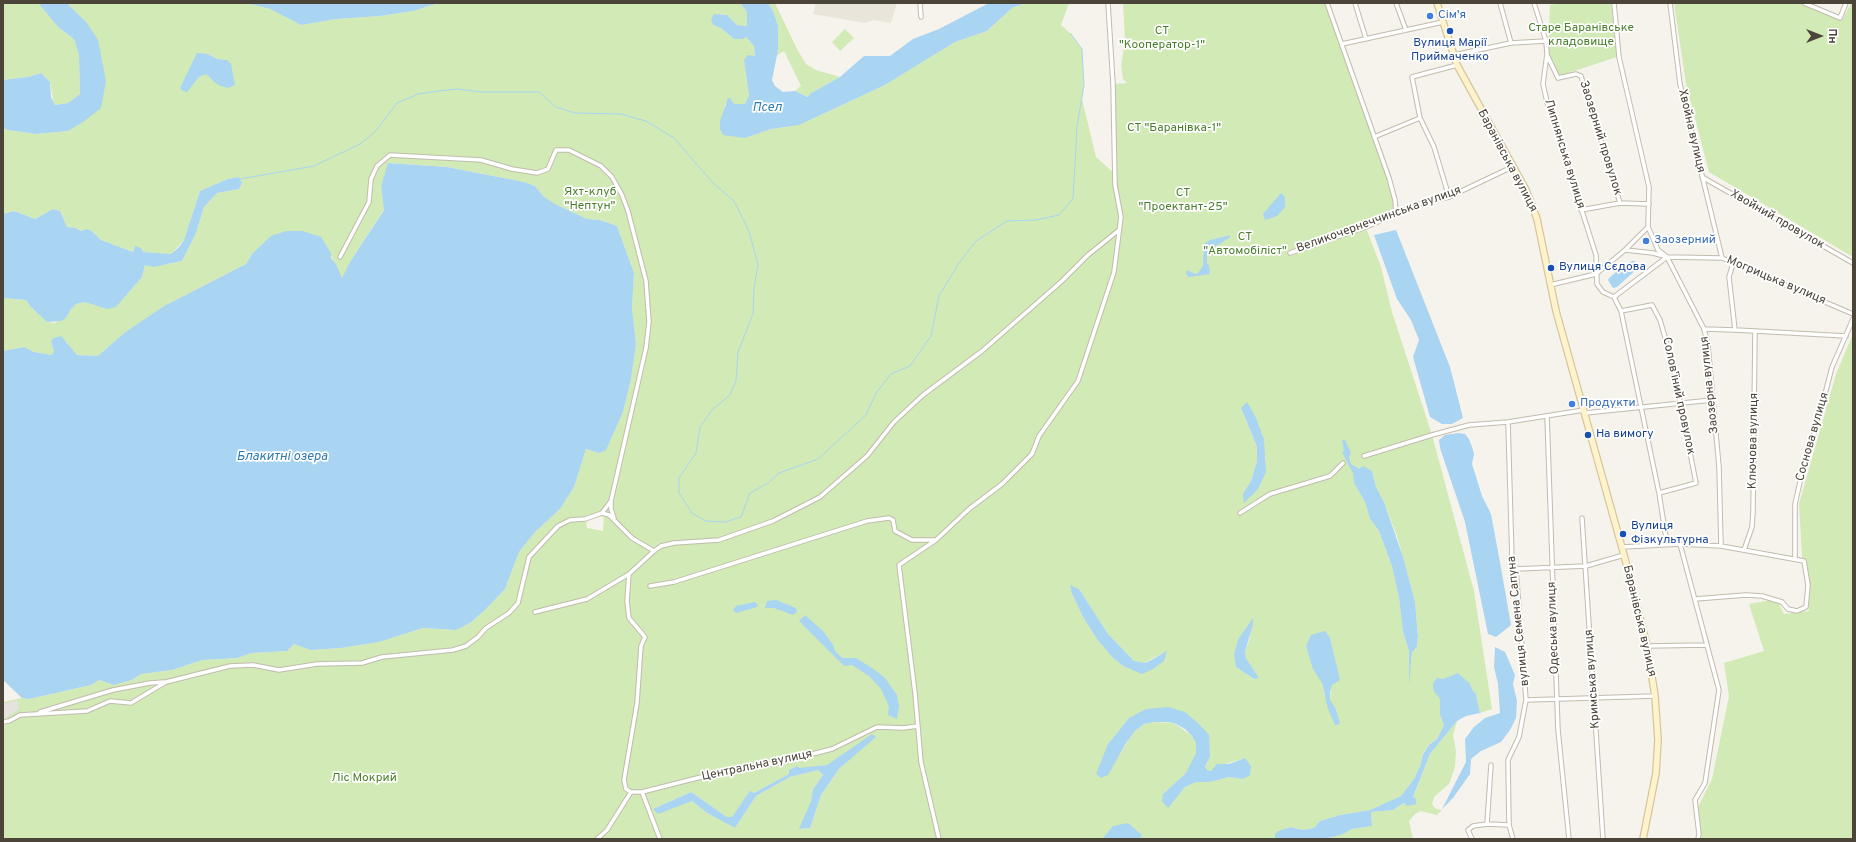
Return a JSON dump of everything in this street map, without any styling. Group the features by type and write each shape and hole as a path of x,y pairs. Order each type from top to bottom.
{"main road":[{"name":"Баранівська вулиця","path":"1437,3 1457,65 1526,190 1537,219 1556,311 1622,546 1647,646 1655,696 1658,740 1656,773 1643,839"}],"street":[{"path":"920,3 921,17"},
{"path":"938,839 921,762 898,565 936,540 969,509 1002,484 1032,454 1039,436 1078,381 1114,272 1119,230 1120,217 1115,185 1113,84 1108,3"},
{"path":"1327,3 1391,185 1395,200 1396,214"},
{"path":"1354,3 1366,39"},
{"path":"1396,3 1406,30"},
{"path":"1500,3 1511,43"},
{"name":"Липнянська вулиця","path":"1534,3 1546,41 1547,54 1543,84 1596,255 1596,274 1598,284 1603,292 1614,297"},
{"name":"Заозерна вулиця","path":"1614,3 1619,56 1647,180 1649,204 1648,227 1658,250 1667,257 1704,329 1708,345 1719,467 1721,546"},
{"name":"Хвойна вулиця","path":"1670,3 1680,84 1722,258"},
{"path":"1804,3 1840,18 1846,3"},
{"path":"1342,44 1443,22"},
{"path":"1454,55 1511,43 1546,41"},
{"name":"Заозерний провулок","path":"1547,54 1558,78 1576,74 1581,76 1620,203"},
{"path":"1449,197 1434,147 1420,118 1412,77 1457,65"},
{"path":"1374,137 1420,118"},
{"path":"340,257 369,202 371,180 376,166 390,155 481,160 512,169 537,173 548,169 556,150 569,150 601,166 612,178 622,194 628,211 642,264 649,322 646,348 611,501 614,518"},
{"name":"Великочернеччинська вулиця","path":"1290,253 1366,228 1422,203 1449,197 1512,167"},
{"name":"Хвойний провулок","path":"1702,177 1853,263"},
{"path":"1581,210 1620,203 1649,204"},
{"path":"1550,285 1596,274 1625,250 1648,227"},
{"path":"534,612 587,599 630,574 654,551 662,546 674,543 719,540 772,521 820,497 867,456 894,422 923,395 982,351 1062,281 1088,255 1119,230"},
{"name":"Могрицька вулиця","path":"1625,250 1653,253 1667,257 1722,258 1853,314"},
{"path":"1667,257 1614,297 1621,311 1660,493 1667,544"},
{"path":"1733,263 1729,277 1735,330"},
{"name":"Соловʼїний провулок","path":"1621,311 1652,305 1660,320 1670,354 1681,403 1696,483 1660,493"},
{"name":"Соснова вулиця","path":"1795,559 1795,504 1804,464 1818,421 1832,367 1853,319"},
{"path":"1704,329 1846,336"},
{"name":"Ключова вулиця","path":"1744,550 1752,527 1753,511 1754,331"},
{"path":"1364,456 1469,425 1508,422 1585,411 1641,408 1712,400"},
{"name":"Одеська вулиця","path":"1547,416 1556,700 1569,839"},
{"name":"вулиця Семена Сапуна","path":"1508,422 1512,560 1516,569 1526,700 1519,737 1508,760 1509,825 1513,839"},
{"path":"1240,513 1270,494 1330,476 1343,463"},
{"path":"37,713 113,690 150,682 166,682 230,666 253,665 278,670 317,664 362,663 382,657 454,650 466,646 478,637 486,628 509,614 518,603 529,556 558,526 565,521 585,519 602,512 611,501"},
{"path":"602,512 614,518 632,538 654,551"},
{"path":"650,586 674,582 867,521 890,518 893,520 894,531 912,540 936,540"},
{"name":"Кримська вулиця","path":"1582,518 1602,839"},
{"path":"1622,546 1680,544 1721,546 1804,561 1808,585 1806,607 1797,611 1788,610 1782,602 1756,596 1695,599"},
{"path":"1680,544 1719,690 1705,783 1695,800 1699,834 1698,839"},
{"path":"1516,569 1586,566 1624,555"},
{"path":"597,839 607,830 631,792 626,789 624,780 633,736 641,646 645,637 630,618 627,601 630,574"},
{"path":"1647,646 1707,645"},
{"path":"3,722 9,721 20,714 59,714 87,711 110,701 131,703 166,682"},
{"path":"1526,700 1655,696"},
{"name":"Центральна вулиця","path":"631,792 642,792 713,774 777,763 832,749 878,727 903,728 918,726"},
{"path":"1487,824 1490,765"},
{"path":"642,792 660,839"},
{"path":"1472,839 1468,830 1473,826 1487,824 1509,825"}],"shaded area":[{"path":"810,3 897,3 891,23 873,20 865,23 813,14 815,5"},
{"path":"17,700 19,709 3,720 3,704"}],"green space":[{"path":"3,3 38,3 59,28 74,39 79,55 80,94 68,103 54,105 50,82 41,73 28,77 3,80"},
{"path":"67,3 246,3 270,9 301,25 336,19 380,16 413,11 439,3 740,3 747,12 747,26 737,25 727,15 721,14 713,25 721,28 734,39 746,37 754,46 755,56 744,60 749,97 745,105 734,104 731,101 725,104 724,111 745,138 771,129 799,125 885,85 955,42 987,31 1012,8 1025,3 1069,3 1061,25 1071,34 1082,49 1084,85 1082,99 1096,157 1114,173 1113,84 1127,83 1123,79 1121,66 1125,40 1123,3 1327,3 1395,200 1396,214 1366,228 1381,267 1392,312 1432,435 1474,591 1492,709 1480,713 1476,694 1470,684 1440,698 1440,715 1444,725 1437,739 1429,745 1423,753 1420,766 1414,779 1401,796 1370,810 1340,815 1320,821 1314,828 1302,830 1291,827 1278,831 1275,834 1275,839 1140,839 1142,835 1113,826 1102,839 3,839 3,702 22,698 29,699 91,685 99,680 114,685 132,680 141,674 172,670 202,660 237,658 252,653 287,651 294,644 312,650 341,648 379,642 423,628 456,630 470,623 505,589 519,552 535,532 560,509 574,487 586,449 599,453 606,449 623,412 631,379 636,344 632,308 634,273 617,226 600,220 587,219 555,204 543,196 535,186 524,182 447,167 389,163 381,186 384,209 350,262 342,279 326,245 252,254 246,264 164,306 124,333 98,356 77,355 69,347 67,342 53,338 51,342 54,351 52,355 34,352 24,347 3,351 3,298 26,300 31,307 47,322 54,323 66,318 76,304 85,302 100,306 123,299 142,277 145,265 169,264 182,261 196,233 204,207 217,193 239,189 242,183 239,177 228,179 200,191 184,240 171,254 142,252 134,249 133,252 101,240 92,231 87,229 82,231 76,228 67,227 60,211 53,209 35,219 14,211 3,214 3,128 36,134 68,131 83,122 87,23","holes":["208,54 217,59 227,60 199,77 187,91 180,88 191,68","1241,409 1266,458 1243,494 1251,481 1257,461 1257,447","1372,471 1376,487 1384,502 1398,539 1415,602 1418,637 1417,647 1412,652 1409,680 1409,651 1403,632 1399,598 1392,566 1379,531 1370,519 1365,502 1354,483 1362,484 1366,488 1366,480","599,516 604,517 603,531 587,528 586,521","1079,589 1108,634 1134,661 1145,663 1162,653 1139,672 1123,666 1113,658 1097,639 1083,617 1072,594","1253,619 1249,641 1245,652 1246,658 1259,678 1254,679 1236,667","1311,635 1330,638 1334,658 1330,700 1335,707 1325,697 1322,683 1306,646","1129,718 1199,724 1208,762 1205,767 1206,770 1211,771 1222,765 1245,758 1243,779 1229,777 1210,782 1196,782 1185,787 1177,795 1173,803 1163,794 1186,773 1196,753 1196,743 1192,736 1174,723 1154,722 1144,724 1134,732 1114,763 1108,744","876,736 839,769 821,795 810,828 800,829 811,801 813,789 823,775 818,770 790,777 756,796 735,828 707,813 692,801 653,809 691,792 727,817 732,817 750,792 754,793 789,774 789,770 797,766 798,769 827,765"]},
{"path":"768,3 775,3 798,51 806,64 816,70 840,77 811,93 809,97 795,91 801,86 784,51 776,56 778,50 773,11"},
{"name":"Старе Баранівське кладовище","path":"1563,3 1611,3 1617,57 1559,76 1548,52 1550,5"},
{"path":"1674,3 1799,3 1842,20 1851,3 1853,3 1853,257 1709,172 1686,84"},
{"path":"845,29 854,38 840,51 832,42"},
{"path":"1853,334 1853,839 1699,839 1701,829 1698,807 1712,779 1729,696 1724,663 1764,651 1749,604 1777,599 1784,614 1809,611 1802,556 1799,504 1836,374"},
{"path":"1457,721 1453,735 1456,751 1455,767 1449,784 1434,797 1432,804 1436,809 1442,810 1437,815 1421,811 1415,814 1409,821 1413,839 1324,839 1341,835 1352,829 1372,826 1371,812 1393,810 1413,798 1430,754"}],"water":[{"path":"38,3 67,3 87,23 98,40 106,81 101,108 68,131 36,134 3,128 3,80 28,77 41,73 50,82 51,97 55,105 68,103 80,94 79,55 74,39 59,28"},
{"path":"246,3 439,3 413,11 380,16 336,19 301,25 270,9"},
{"name":"Псел","path":"740,3 768,3 773,11 778,26 778,50 772,80 775,86 783,92 795,91 808,97 811,93 840,77 864,56 890,56 913,39 939,29 989,3 1025,3 1012,8 987,31 955,42 885,85 799,125 771,129 745,138 723,135 720,129 720,121 728,98 730,98 734,104 745,104 749,96 744,60 748,55 755,56 754,46 746,37 743,39 734,39 721,28 713,25 711,19 714,14 727,15 737,25 747,26 747,12"},
{"path":"197,53 208,54 217,59 227,60 231,64 235,85 228,88 218,85 206,74 199,77 187,92 183,91 180,88"},
{"name":"Блакитні озера","path":"388,163 447,167 524,182 535,186 543,196 555,204 587,219 600,220 617,226 634,273 632,308 636,344 631,379 623,412 606,450 599,453 586,449 574,487 560,509 535,532 519,552 505,589 470,623 456,630 423,628 379,642 341,648 311,650 294,644 287,651 252,653 237,658 202,660 172,670 141,674 132,680 114,685 99,680 91,685 29,699 22,698 3,680 3,351 24,347 34,352 52,355 54,351 51,342 53,338 61,336 77,355 98,356 124,333 164,306 246,264 252,254 271,236 286,231 303,231 321,237 331,253 331,258 336,264 342,278 350,262 384,210 381,186"},
{"path":"239,177 242,183 239,189 217,193 204,207 196,233 182,261 153,267 145,265 142,277 116,307 107,309 85,302 76,304 66,318 61,321 47,322 31,307 26,300 3,298 3,214 14,211 35,219 53,209 60,211 67,227 76,228 81,231 87,229 92,231 101,240 133,252 135,246 141,248 143,252 171,254 184,240 200,191 228,179"},
{"path":"1281,193 1285,197 1285,207 1277,216 1265,220 1263,214"},
{"path":"1396,230 1450,367 1463,418 1452,424 1442,424 1430,417 1413,357 1419,340 1411,320 1397,299 1374,235"},
{"path":"1231,235 1229,238 1213,248 1207,255 1207,263 1210,274 1189,277 1186,274 1187,270 1195,274 1198,273 1203,266 1204,244 1210,240"},
{"path":"1632,261 1635,261 1638,268 1617,287 1613,288 1608,280 1609,278"},
{"path":"1247,402 1256,418 1264,440 1266,472 1258,489 1244,503 1243,494 1251,481 1257,461 1257,447 1241,408"},
{"path":"1458,433 1465,434 1469,439 1474,454 1472,464 1482,496 1491,514 1511,625 1496,637 1488,634 1465,522 1440,448 1439,440 1445,435"},
{"path":"1342,440 1345,440 1351,453 1349,457 1351,464 1359,469 1363,466 1372,471 1376,487 1384,502 1403,557 1415,602 1418,637 1417,647 1412,652 1409,685 1409,651 1403,632 1399,598 1392,566 1379,531 1370,519 1365,502 1354,483 1353,473 1342,452 1344,451"},
{"path":"1070,585 1079,589 1108,634 1134,661 1146,663 1167,651 1164,661 1153,669 1142,674 1123,666 1113,658 1097,639 1083,617 1072,594"},
{"path":"776,600 796,608 797,612 793,615 774,608 765,608 767,601"},
{"path":"755,602 758,605 757,607 736,613 733,610 736,606"},
{"path":"805,615 823,631 833,645 835,651 842,658 856,658 885,678 897,695 899,706 897,719 888,715 889,707 881,689 869,676 852,665 844,666 799,621"},
{"path":"1253,618 1253,624 1245,652 1246,658 1259,678 1254,679 1236,667 1234,654 1239,638"},
{"path":"1325,631 1330,638 1340,680 1332,685 1330,693 1330,700 1335,707 1340,723 1338,725 1335,725 1328,709 1322,683 1313,669 1306,646 1311,635"},
{"path":"1495,647 1505,652 1515,675 1513,684 1517,701 1516,718 1510,730 1501,742 1481,751 1471,759 1470,774 1453,798 1442,809 1466,762 1465,739 1474,727 1485,718 1500,713 1498,684 1494,667"},
{"path":"1458,673 1470,684 1476,694 1480,713 1466,716 1457,721 1430,754 1413,797 1416,799 1416,804 1407,806 1404,803 1393,810 1371,812 1372,826 1352,829 1341,835 1324,839 1275,839 1275,834 1278,831 1291,827 1302,830 1314,828 1320,821 1340,815 1370,810 1401,796 1414,779 1420,766 1423,754 1429,745 1437,739 1444,725 1440,715 1440,699 1433,690 1433,683 1437,678 1443,679"},
{"path":"1168,707 1185,712 1209,735 1210,756 1205,767 1207,770 1211,771 1217,764 1229,764 1245,758 1251,766 1250,775 1243,779 1229,777 1210,782 1196,782 1185,787 1168,808 1162,801 1163,794 1186,773 1196,753 1196,743 1185,729 1174,723 1167,722 1144,724 1134,732 1108,775 1101,778 1096,774 1108,744 1129,718 1146,709"},
{"path":"872,734 876,737 839,769 821,795 810,828 799,829 811,801 813,789 823,775 818,770 790,777 756,796 735,828 707,813 692,801 658,814 653,809 691,792 727,817 732,817 750,791 754,793 789,774 789,770 797,766 799,768 827,765"},
{"path":"1128,823 1142,835 1140,839 1102,839 1113,826"}],"waterway":[{"path":"240,179 314,166 360,144 375,132 397,103 418,94 457,89 482,92 539,92 556,107 575,113 621,114 646,121 674,138 713,183 734,201 749,231 758,265 754,288 753,314 738,352 736,381 730,395 712,410 700,427 696,453 679,478 679,493 692,513 706,521 725,522 741,517 750,493 768,483 779,473 818,459 866,415 876,393 891,374 910,366 931,336 939,296 959,263 976,241 1007,221 1036,220 1059,215 1073,199 1077,126 1084,85 1082,49 1071,34"}],"place":[{"name":"Сім'я","path":"1430,16"},
{"name":"Вулиця Марії Приймаченко","path":"1450,31"},
{"name":"Заозерний","path":"1646,241"},
{"name":"Вулиця Сєдова","path":"1551,268"},
{"name":"Продукти","path":"1572,404"},
{"name":"На вимогу","path":"1588,435"},
{"name":"Вулиця Фізкультурна","path":"1623,534"}],"park label":[{"name":"СТ \"Кооператор-1\"","path":"1162,39"},
{"name":"СТ \"Баранівка-1\"","path":"1174,129"},
{"name":"Яхт-клуб \"Нептун\"","path":"590,200"},
{"name":"СТ \"Проектант-25\"","path":"1183,201"},
{"name":"СТ \"Автомобіліст\"","path":"1245,245"},
{"name":"Ліс Мокрий","path":"364,779"}]}
